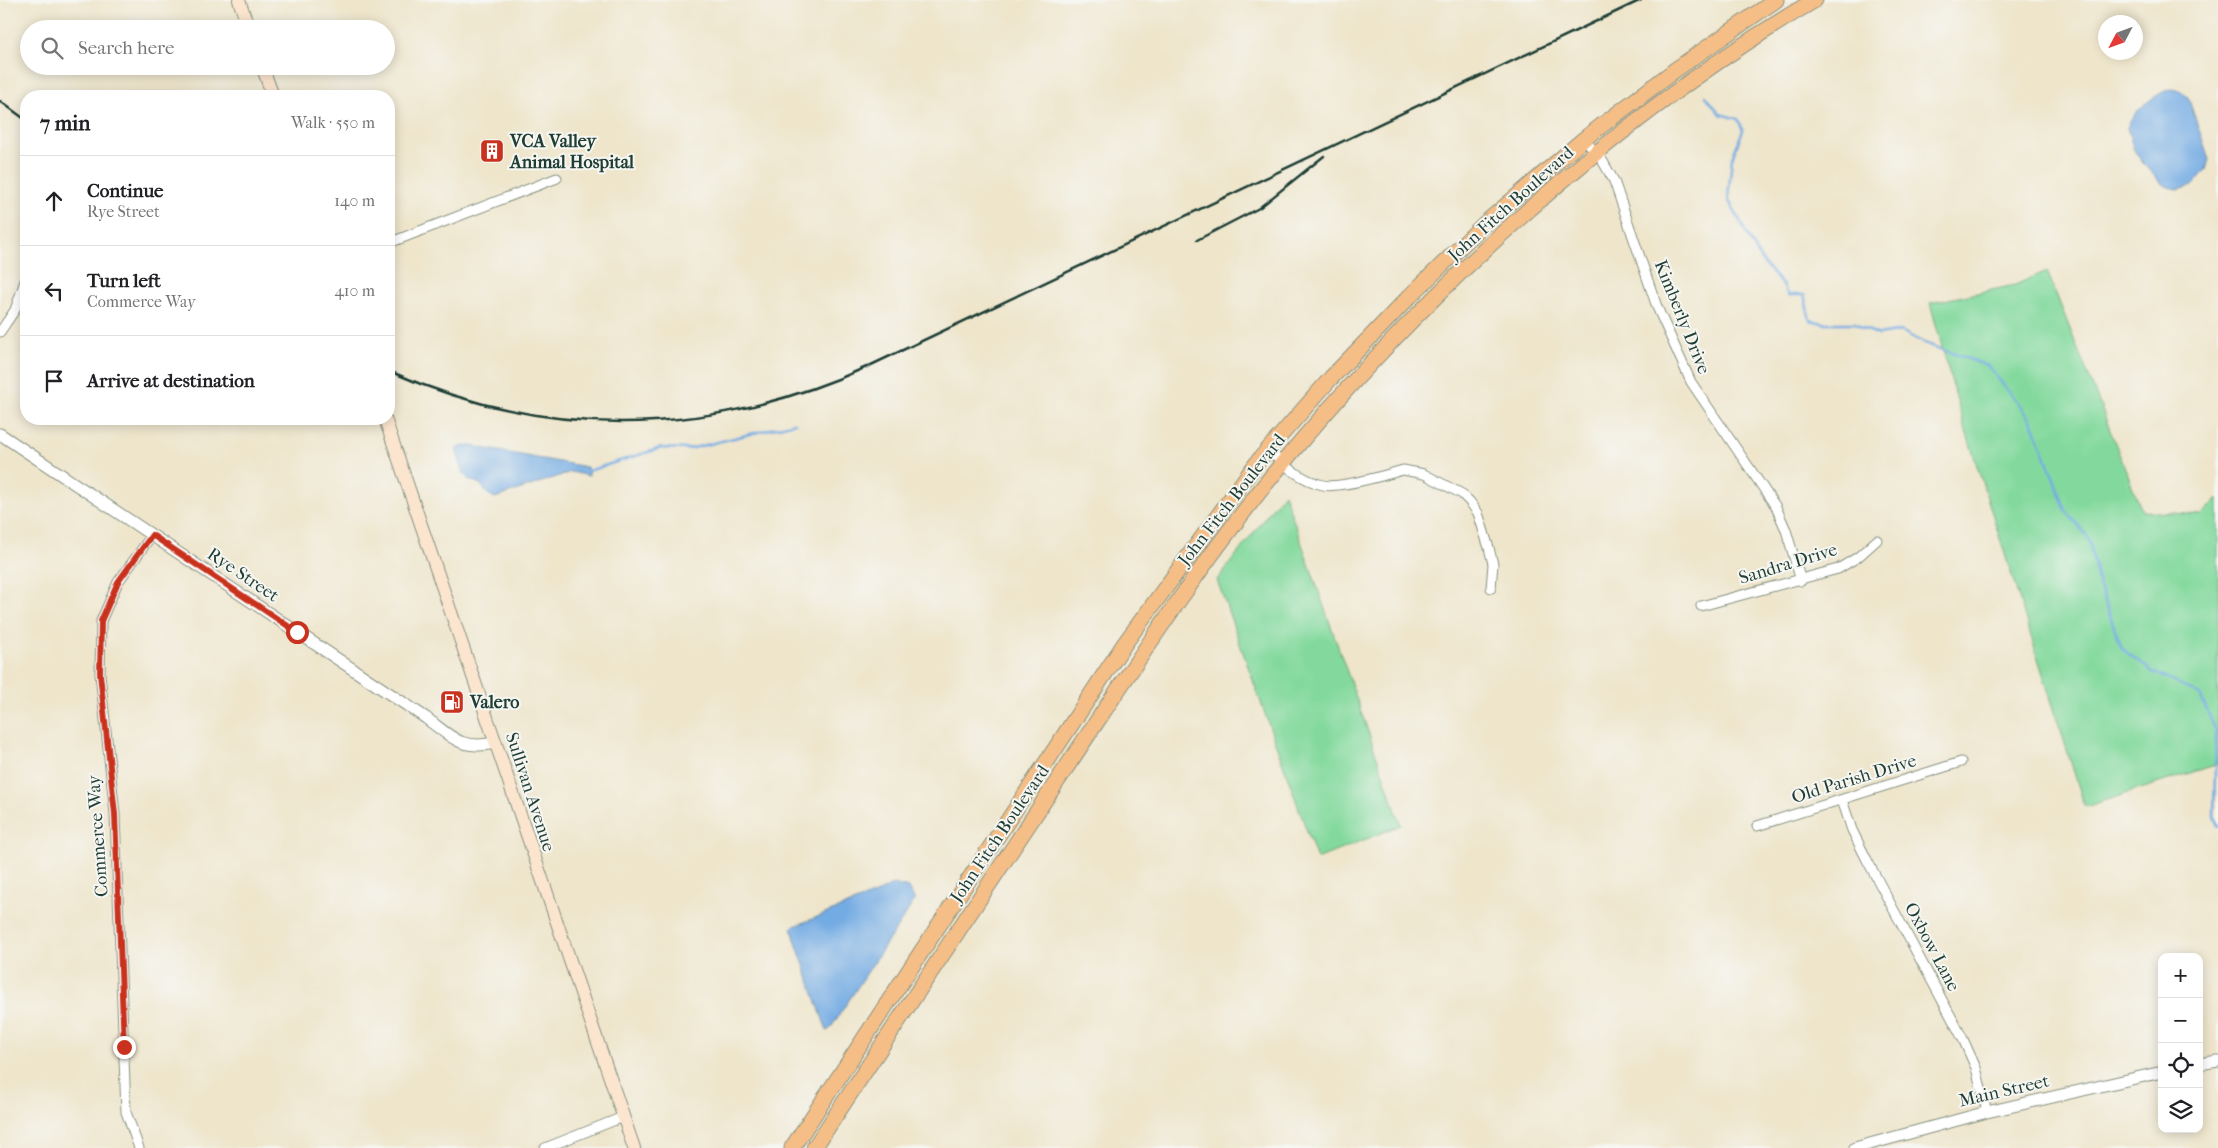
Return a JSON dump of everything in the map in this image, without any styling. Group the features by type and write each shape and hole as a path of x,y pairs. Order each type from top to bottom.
{"highway":[{"name":"John Fitch Boulevard","path":"792,1148 1125,642 1190,552 1268,450 1331,378 1406,300 1495,215 1584,139 1675,70 1776,0"},
{"name":"John Fitch Boulevard","path":"814,1148 1172,608 1283,463 1420,312 1508,229 1596,154 1684,87 1815,0"},
{"path":"1495,215 1508,229"},
{"path":"1406,300 1420,312"},
{"path":"1049,759 1065,770"}],"main road":[{"path":"239,0 246,20"},
{"path":"265,75 271,90"},
{"name":"Sullivan Avenue","path":"387,425 634,1148"}],"street":[{"name":"Kimberly Drive","path":"1584,139 1615,184 1657,307 1681,362 1691,382 1713,416 1776,507 1786,530 1801,581"},
{"path":"395,241 557,178"},
{"path":"0,332 15,310 20,296"},
{"name":"Rye Street","path":"0,434 428,720 453,739 465,745 479,747 496,744"},
{"path":"1268,450 1283,463 1309,480 1325,486 1343,484 1403,470 1413,470 1462,494 1478,513 1484,530 1493,564 1491,588"},
{"name":"Commerce Way","path":"140,1148 126,1112 115,814 100,674 101,621 118,582 152,535"},
{"name":"Sandra Drive","path":"1701,606 1801,581 1838,569 1858,557 1877,540"},
{"name":"Old Parish Drive","path":"1757,826 1961,762"},
{"name":"Oxbow Lane","path":"1842,800 1852,830 1866,860 1963,1039 1976,1068 1987,1112"},
{"path":"2203,1063 2218,1060"},
{"name":"Main Street","path":"1855,1148 1987,1112 2158,1073"},
{"path":"545,1148 623,1118"}],"green space":[{"path":"2047,271 2142,511 2202,515 2218,498 2218,764 2085,807 1960,412 1930,303 2015,285"},
{"path":"1284,493 1401,825 1317,859 1217,580"}],"water":[{"path":"2170,89 2180,90 2188,97 2209,159 2206,170 2193,185 2178,189 2168,187 2160,182 2142,162 2134,150 2127,128 2133,116 2145,104"},
{"path":"466,445 587,467 589,476 571,472 495,498 488,494 480,484 468,479 464,474 456,449"},
{"path":"894,884 908,888 915,900 827,1031 792,927 875,894"}],"waterway":[{"path":"1706,96 1720,114 1738,119 1743,130 1732,158 1728,199 1761,260 1783,286 1788,295 1804,295 1810,320 1824,323 1855,323 1879,335 1901,331 1924,343 1988,366 2032,421 2066,511 2088,537 2099,585 2122,649 2153,672 2200,695 2216,731 2214,815 2218,827"},
{"path":"588,471 661,448 689,449 795,423"}],"railway":[{"path":"395,373 449,394 509,410 569,420 629,422 689,418 749,407 809,390 869,366 1641,0"},
{"path":"0,101 20,116"},
{"path":"1197,240 1259,208 1324,156"}],"place":[{"name":"VCA Valley Animal Hospital","path":"492,151"},
{"name":"Valero","path":"452,702"}],"route":[{"path":"124,1047 115,814 100,674 101,621 118,582 152,535 297,632"}]}
